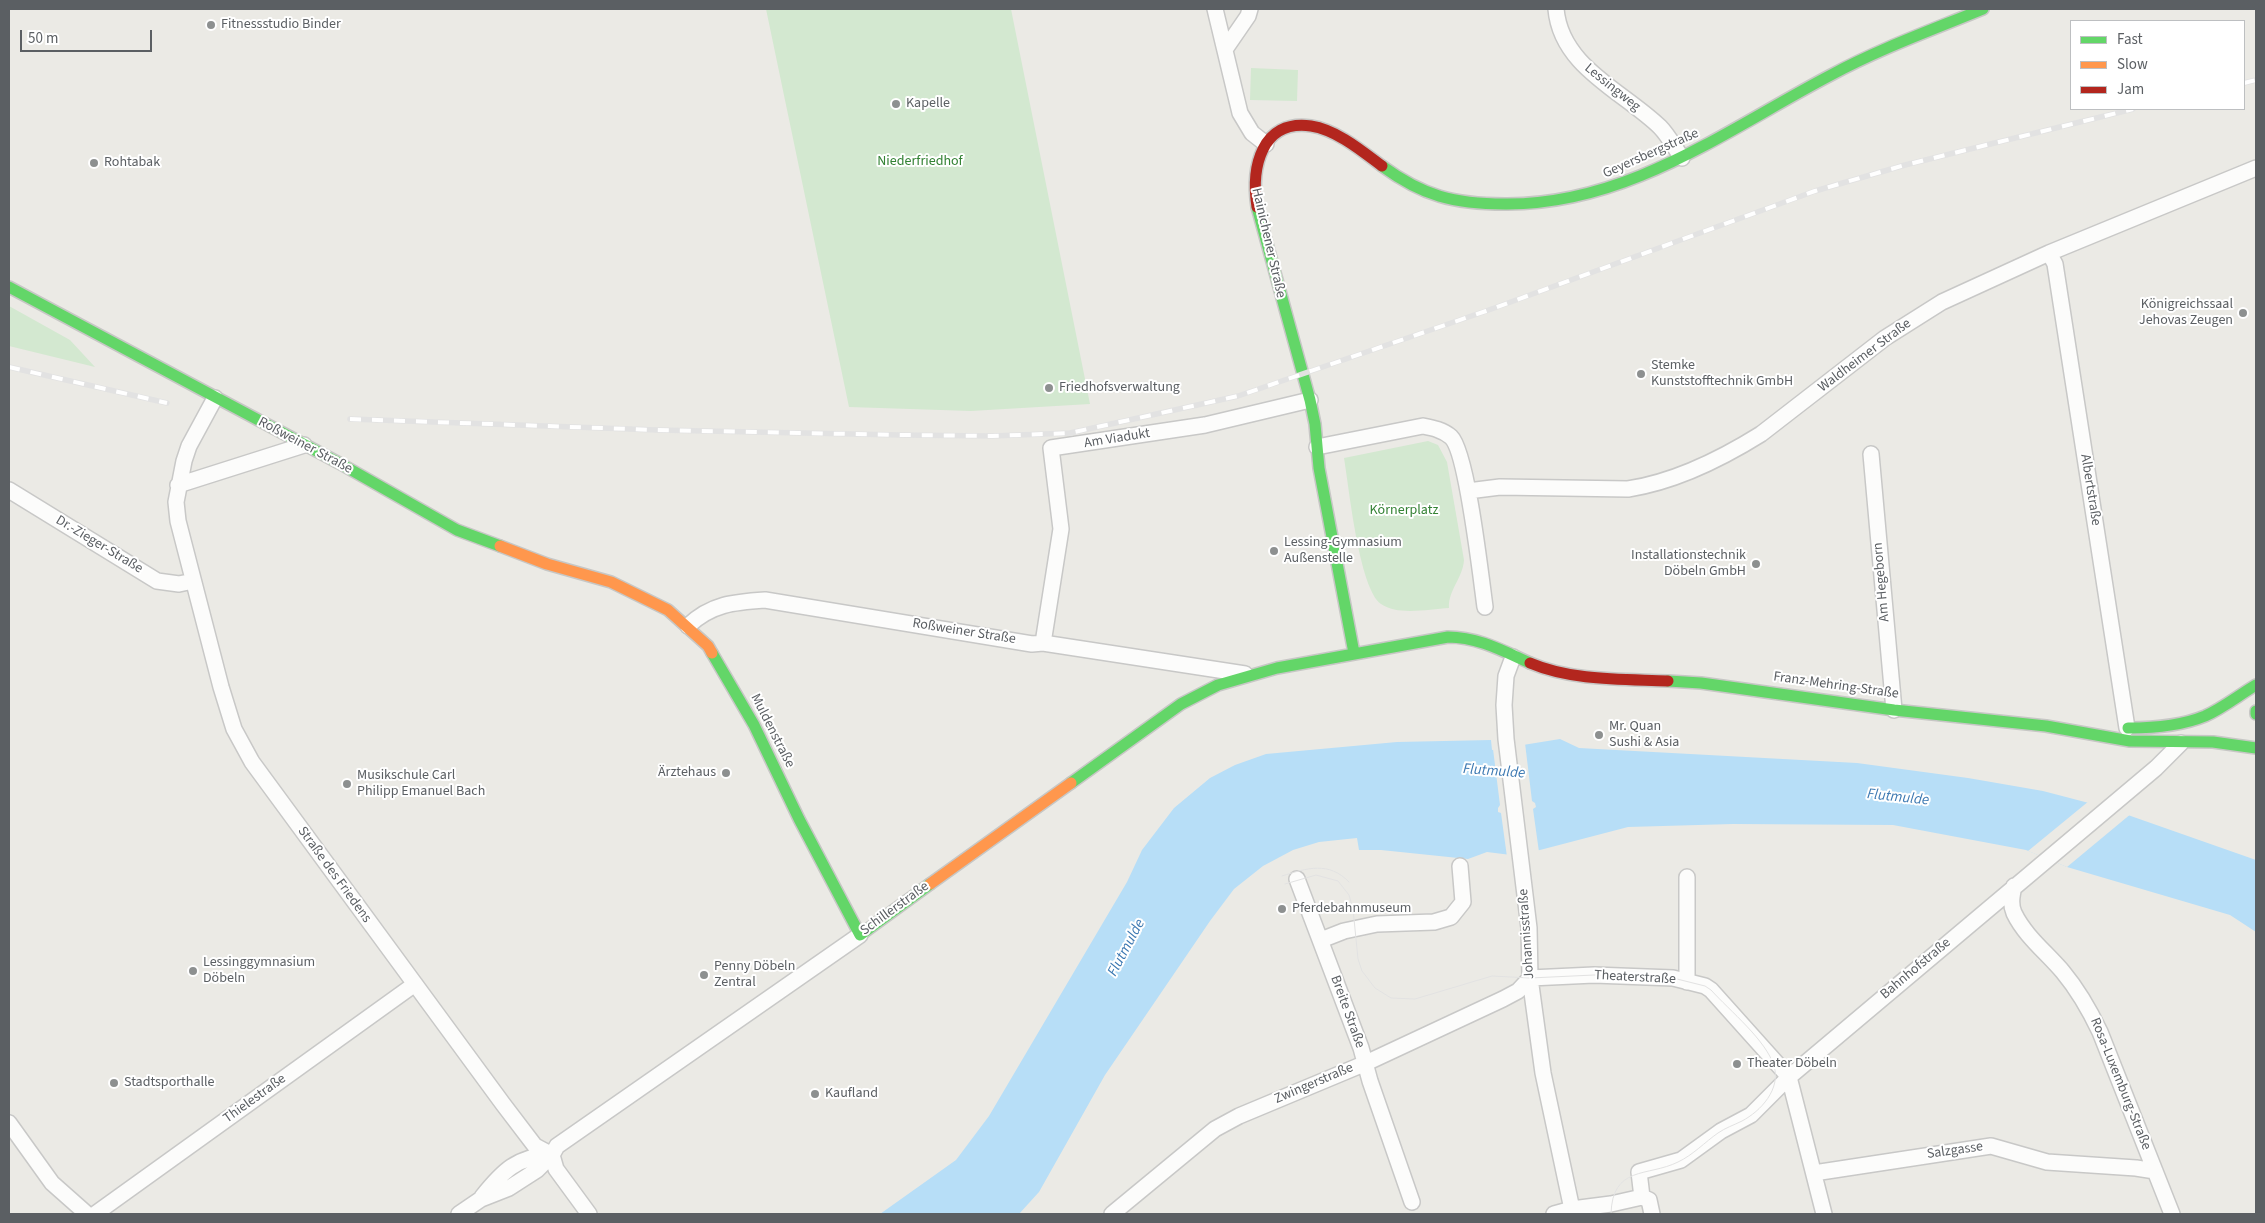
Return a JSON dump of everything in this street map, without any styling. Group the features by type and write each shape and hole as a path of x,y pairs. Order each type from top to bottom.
{"main road":[{"name":"Geyersbergstraße","path":"1266,144 1275,134 1286,128 1313,126 1329,130 1364,152 1402,181 1424,192 1474,202 1501,204 1538,203 1600,192 1631,182 1726,136 1833,74 1983,9"},
{"name":"Hainichener Straße","path":"1266,144 1259,156 1254,183 1279,292 1310,400 1317,447"},
{"name":"Roßweiner Straße","path":"9,287 304,445 456,530 547,564 611,582"},
{"path":"1246,674 1354,653 1317,447"},
{"name":"Muldenstraße","path":"611,582 668,610 708,646 754,725 798,819 860,935"},
{"name":"Franz-Mehring-Straße","path":"1354,653 1464,636 1534,665 1568,673 1701,684 1894,710 2046,726 2130,741 2213,742 2256,748"},
{"name":"Schillerstraße","path":"860,935 1181,704 1203,690 1246,674"},
{"path":"2181,743 2215,711 2256,685"},
{"path":"2046,726 2127,728 2168,726 2215,711"}],"street":[{"path":"1215,9 1226,48 1240,113 1252,133 1266,144"},
{"path":"1226,48 1248,16 1250,9"},
{"name":"Lessingweg","path":"1556,9 1566,43 1581,64 1661,128 1682,158"},
{"name":"Waldheimer Straße","path":"1468,491 1509,487 1628,489 1643,487 1674,476 1741,447 1885,338 1942,302 2048,253 2256,168"},
{"name":"Albertstraße","path":"2048,253 2055,264 2127,728"},
{"name":"Straße des Friedens","path":"215,398 189,446 178,485 176,502 178,522 221,687 240,741 252,762 535,1146 552,1155"},
{"name":"Am Viadukt","path":"1043,643 1061,529 1051,448 1205,425 1310,400"},
{"path":"1317,447 1423,426 1440,430 1452,438 1459,450 1468,491 1485,607"},
{"path":"178,485 304,445"},
{"name":"Am Hegeborn","path":"1871,454 1894,710"},
{"name":"Dr.-Zieger-Straße","path":"9,490 157,580 179,584 193,581"},
{"name":"Roßweiner Straße","path":"688,626 699,615 716,607 766,600 1032,644 1043,643 1246,674"},
{"name":"Johannisstraße","path":"1513,657 1506,676 1504,705 1506,739 1529,928 1530,978 1543,1072 1573,1211"},
{"name":"Bahnhofstraße","path":"1642,1197 1639,1172 1681,1160 1718,1133 1751,1115 1789,1077 2156,768 2181,743"},
{"path":"1321,940 1344,931 1377,924 1434,922 1451,917 1463,902 1460,866"},
{"path":"1687,877 1687,982"},
{"name":"Breite Straße","path":"1297,879 1366,1063 1382,1117 1395,1148 1412,1202"},
{"name":"Rosa-Luxemburg-Straße","path":"2014,886 2012,898 2014,913 2024,930 2065,974 2089,1009 2100,1032 2172,1214"},
{"name":"Schillerstraße","path":"552,1155 557,1146 860,935"},
{"name":"Theaterstraße","path":"1530,978 1594,975 1673,978 1704,986 1711,990 1789,1077"},
{"name":"Zwingerstraße","path":"1112,1214 1215,1129 1240,1116 1366,1063 1503,999 1518,991 1530,978"},
{"name":"Thielestraße","path":"95,1214 415,984"},
{"path":"1789,1077 1824,1214"},
{"path":"9,1123 52,1183 87,1214"},
{"name":"Salzgasse","path":"1814,1173 1991,1146 2048,1162 2155,1171"},
{"path":"459,1214 481,1199 500,1174 517,1163 534,1156 552,1155 553,1164 589,1214"},
{"path":"1554,1214 1607,1209 1642,1197 1650,1200 1652,1214"}],"green space":[{"name":"Niederfriedhof","path":"766,9 1011,9 1090,404 971,411 849,407"},
{"path":"1251,68 1298,70 1297,101 1250,100"},
{"path":"9,306 70,340 95,367 9,346"},
{"name":"Körnerplatz","path":"1428,441 1438,445 1447,462 1464,560 1463,566 1451,595 1449,608 1414,611 1396,610 1381,604 1373,594 1367,579 1356,536 1344,458"}],"water":[{"name":"Flutmulde","path":"1560,739 1579,748 1857,763 1968,778 2043,791 2108,808 2256,860 2256,932 2230,915 2067,867 2026,850 1893,825 1733,824 1628,827 1540,850 1511,855 1487,852 1468,859 1381,850 1359,850 1357,838 1319,842 1293,850 1263,866 1234,889 1105,1075 1039,1192 1019,1214 880,1214 956,1160 989,1116 1127,882 1142,850 1174,808 1210,778 1235,765 1266,754 1397,742 1491,740 1492,750"}],"pier":[{"path":"1492,741 1494,747 1525,743 1532,801 1536,807 1533,809 1539,852 1507,857 1501,813 1498,812 1500,805"},
{"path":"2089,801 2132,813 2067,867 2028,851"}],"tram line":[{"path":"1282,876 1317,868 1334,871 1349,882"},
{"path":"1285,884 1316,875 1338,881 1349,895 1353,909 1358,959 1362,971 1375,988 1391,998 1415,999 1492,976 1530,978 1594,975 1673,978 1705,986 1737,1016 1756,1036 1770,1056 1774,1066 1775,1083 1768,1098 1749,1117 1721,1131 1678,1162 1667,1167 1634,1175 1625,1180 1618,1187 1613,1198 1611,1214"}],"railway":[{"path":"2245,83 2256,80"},
{"path":"350,419 657,430 900,435 992,436 1070,433 1238,396 1486,311 1815,191 1905,165 2129,110"},
{"path":"9,367 167,403"}],"traffic: fast":[{"path":"1382,166 1411,185 1425,191 1454,200 1470,202 1505,204 1550,201 1593,192 1635,178 1675,160 1849,66 1906,40 1983,9"},
{"path":"1257,207 1310,400 1315,424 1319,468 1354,653"},
{"path":"9,287 339,463 457,530 500,546"},
{"path":"1071,783 1181,704 1218,685 1277,668 1448,637 1480,642 1530,663"},
{"path":"712,653 754,725 799,819 860,935 930,884"},
{"path":"1668,681 1701,683 1894,710 2046,726 2130,741 2213,742 2256,748"},
{"path":"2128,728 2167,726 2205,716 2256,685"}],"traffic: slow":[{"path":"500,546 547,564 611,582 668,610 708,646 712,653"},
{"path":"930,884 1071,783"}],"traffic: jam":[{"path":"1257,207 1256,177 1258,162 1270,138 1281,130 1294,126 1321,128 1340,136 1382,166"},
{"path":"1530,663 1546,669 1580,676 1668,681"}],"place":[{"name":"Fitnessstudio Binder","path":"211,25"},
{"name":"Kapelle","path":"896,104"},
{"name":"Rohtabak","path":"94,163"},
{"name":"Königreichssaal Jehovas Zeugen","path":"2243,313"},
{"name":"Stemke Kunststofftechnik GmbH","path":"1641,374"},
{"name":"Friedhofsverwaltung","path":"1049,388"},
{"name":"Lessing-Gymnasium Außenstelle","path":"1274,551"},
{"name":"Installationstechnik Döbeln GmbH","path":"1756,564"},
{"name":"Mr. Quan Sushi & Asia","path":"1599,735"},
{"name":"Ärztehaus","path":"726,773"},
{"name":"Musikschule Carl Philipp Emanuel Bach","path":"347,784"},
{"name":"Pferdebahnmuseum","path":"1282,909"},
{"name":"Lessinggymnasium Döbeln","path":"193,971"},
{"name":"Penny Döbeln Zentral","path":"704,975"},
{"name":"Theater Döbeln","path":"1737,1064"},
{"name":"Stadtsporthalle","path":"114,1083"},
{"name":"Kaufland","path":"815,1094"}]}
